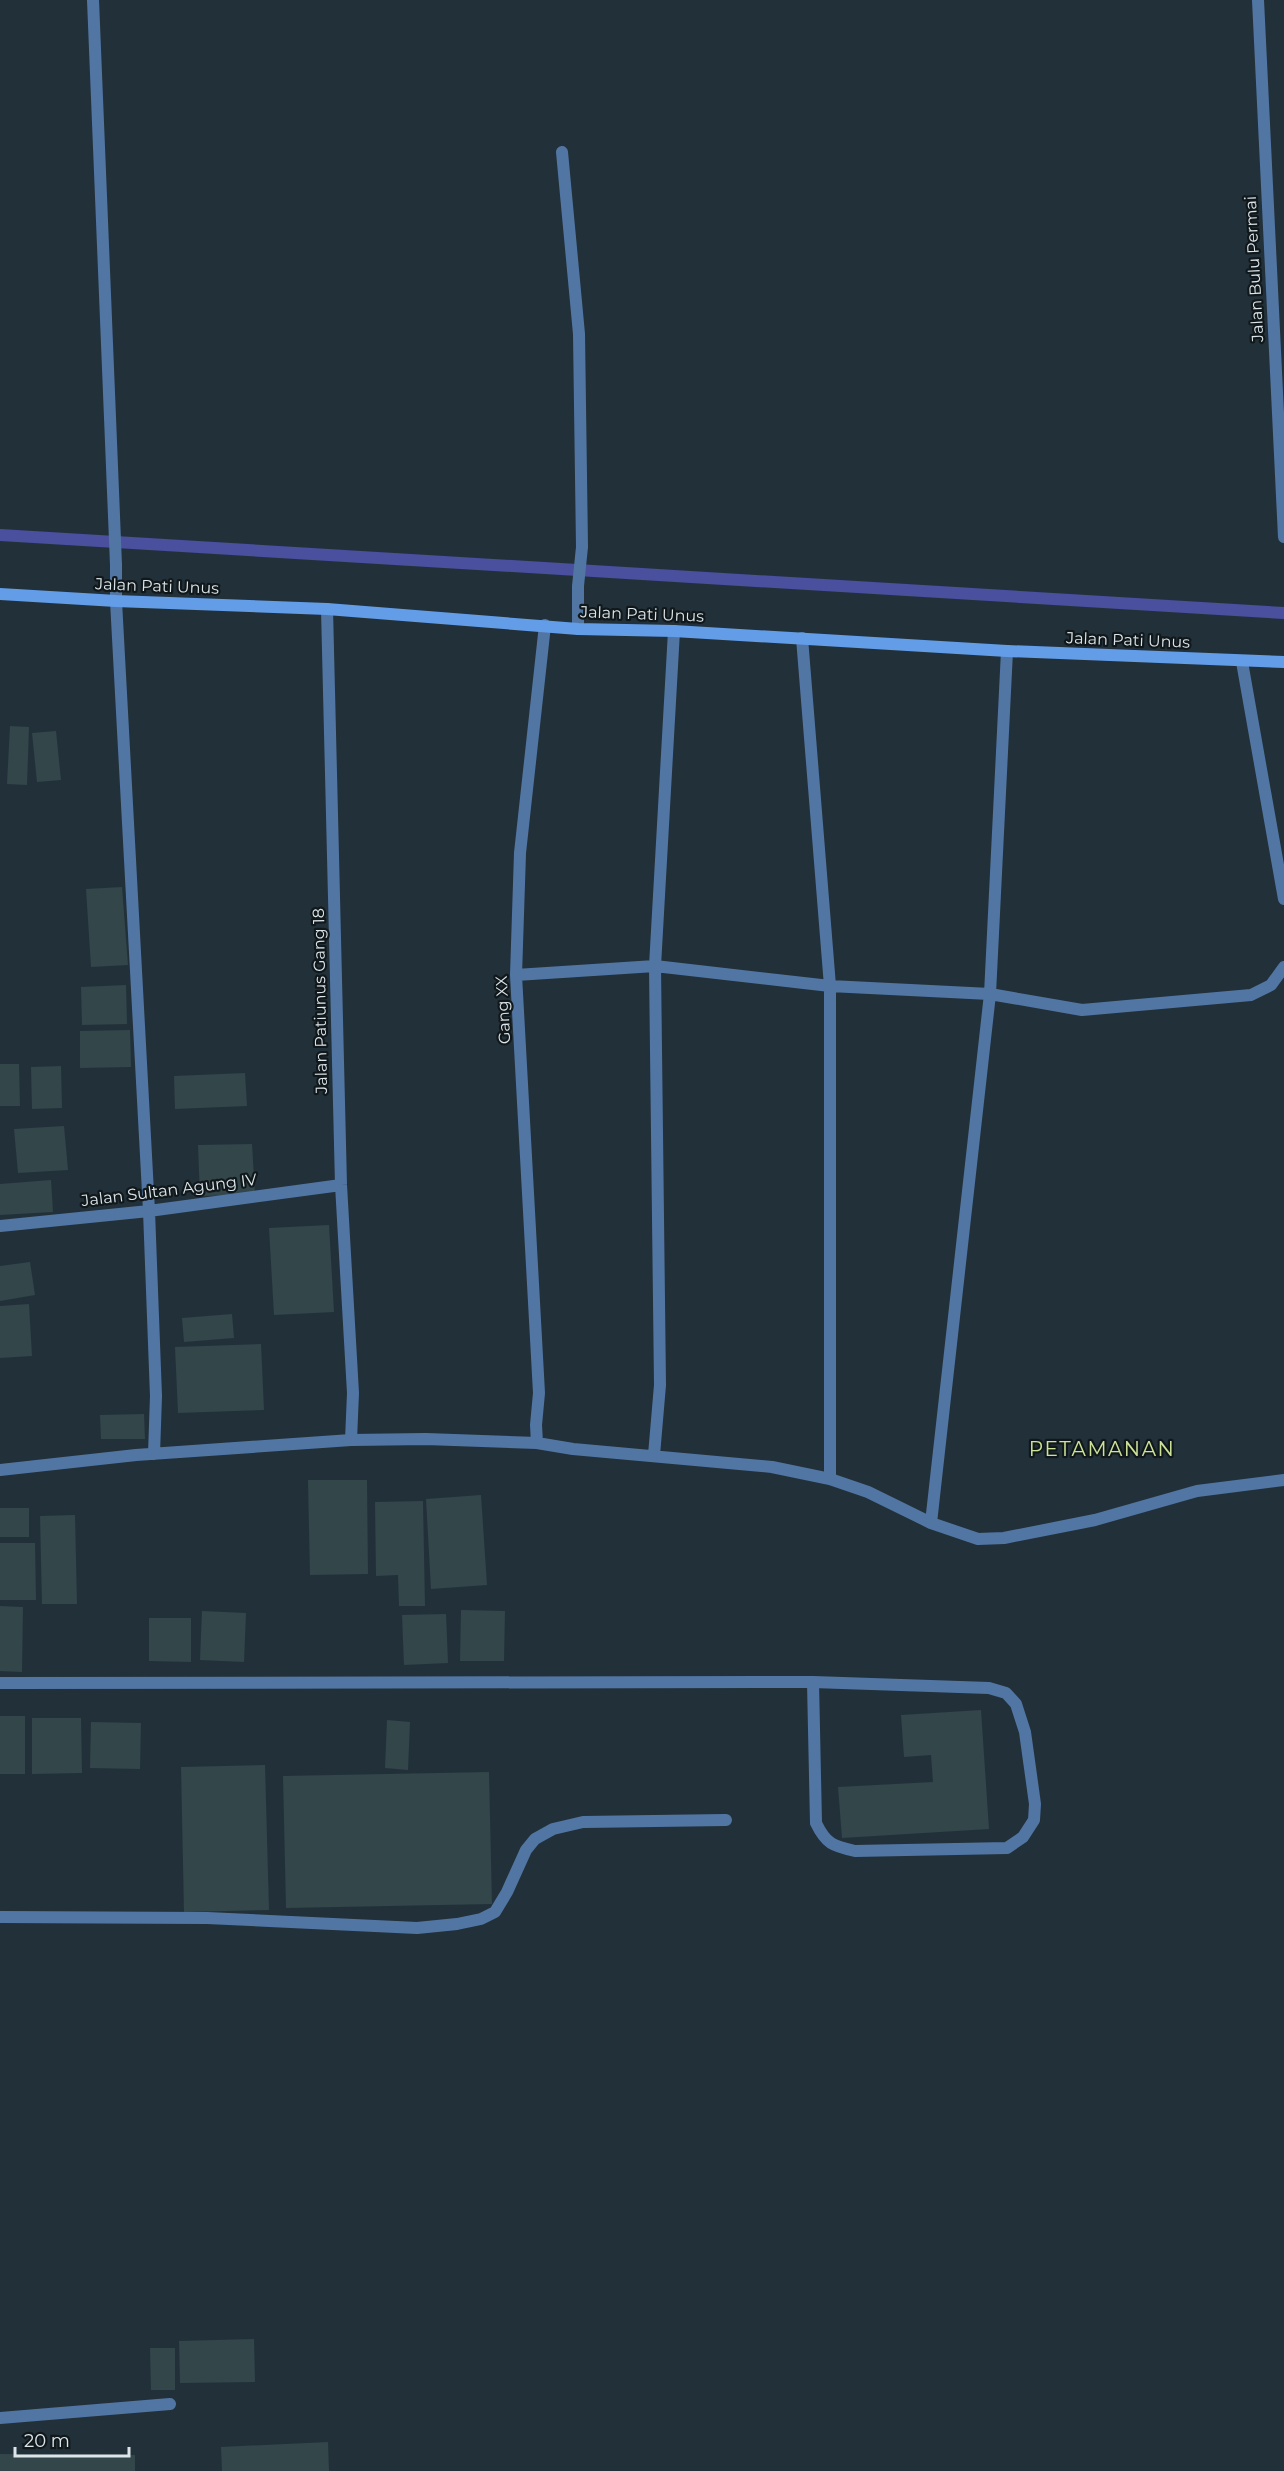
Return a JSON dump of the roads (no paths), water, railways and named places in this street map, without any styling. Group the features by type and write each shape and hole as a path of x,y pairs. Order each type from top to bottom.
{"main road":[{"name":"Jalan Pati Unus","path":"0,594 327,609 578,629 674,631 1007,651 1284,662"}],"street":[{"path":"93,0 116,601 149,1211 156,1396 154,1454"},
{"name":"Jalan Bulu Permai","path":"1258,0 1284,537"},
{"path":"562,152 579,334 582,547 578,586 578,629"},
{"name":"Jalan Patiunus Gang 18","path":"327,609 341,1185 353,1393 351,1440"},
{"name":"Gang XX","path":"537,1443 539,1393 516,975 520,853 545,625"},
{"path":"654,1455 660,1385 655,966 674,631"},
{"path":"802,638 831,986 830,1479"},
{"path":"931,1523 990,994 1007,651"},
{"path":"1242,662 1284,899"},
{"path":"516,975 655,966 831,986 990,994 1082,1010 1251,995 1271,985 1284,967"},
{"name":"Jalan Sultan Agung IV","path":"0,1226 149,1211 341,1185"},
{"path":"0,1470 154,1454 351,1440 426,1439 537,1443 573,1449 772,1467 830,1479 868,1492 931,1523 978,1539 1004,1538 1095,1520 1197,1491 1284,1480"},
{"path":"0,1683 813,1682 989,1688 1006,1693 1016,1704 1025,1732 1035,1804 1034,1820 1023,1837 1006,1848 855,1851 836,1847 822,1837 816,1822 813,1682"},
{"path":"0,1917 207,1918 417,1928 457,1924 481,1919 495,1912 526,1850 535,1839 553,1829 583,1822 726,1820"},
{"path":"0,2418 170,2404"}],"waterway":[{"path":"0,535 1284,613"}],"district":[{"name":"PETAMANAN","path":"1102,1449"}]}
